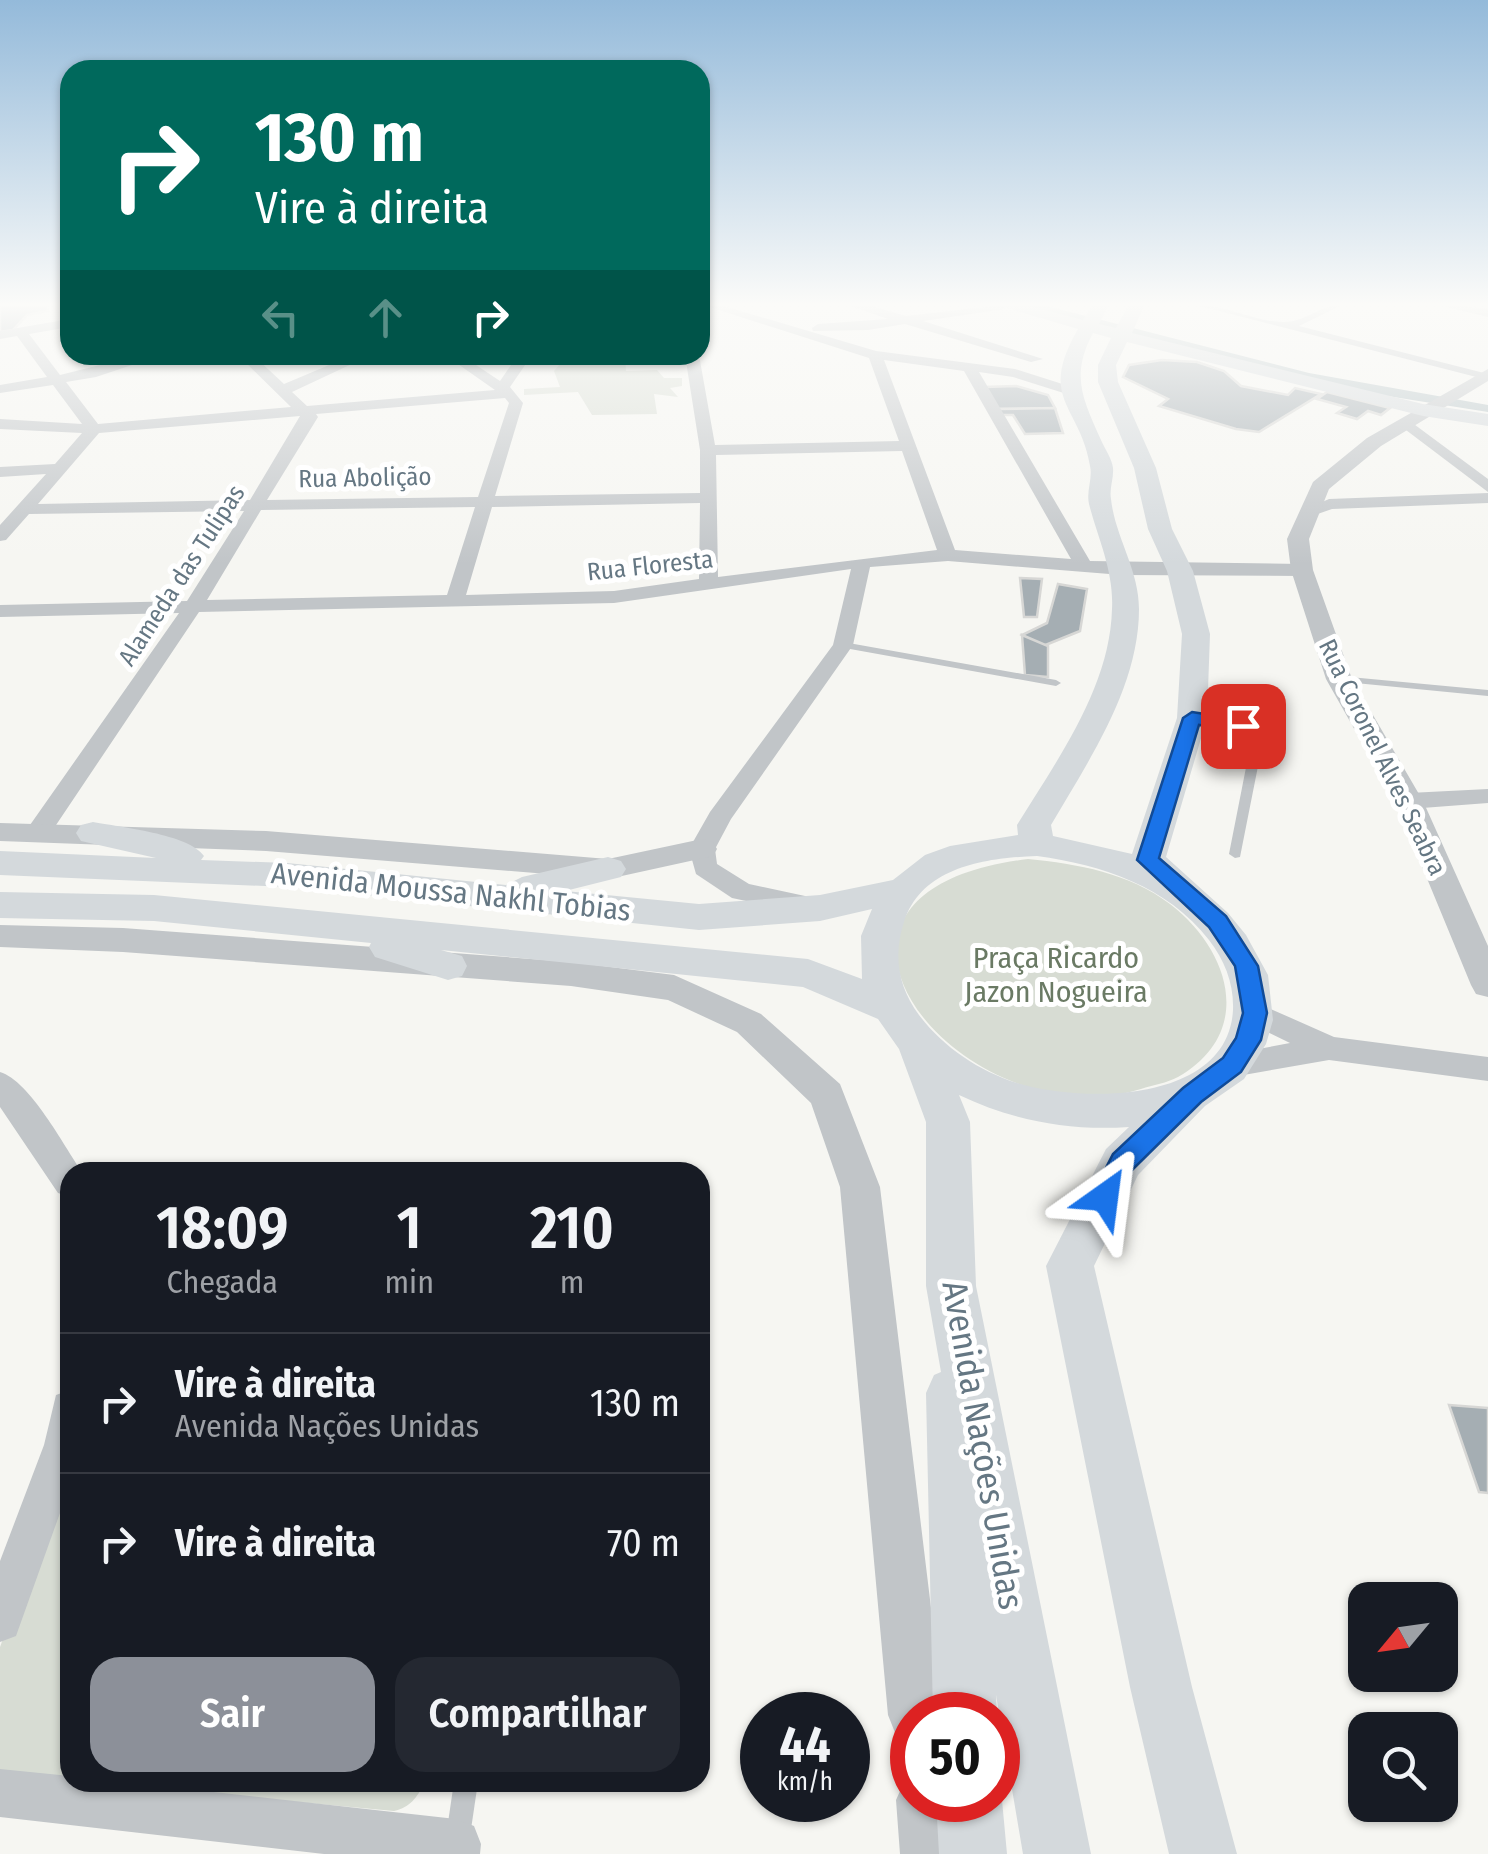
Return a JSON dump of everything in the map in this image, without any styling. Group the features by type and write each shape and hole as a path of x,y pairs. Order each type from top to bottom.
{"main road":[{"path":"1037,844 1034,826 1078,750 1115,673 1126,607 1122,569 1099,500 1102,467 1070,391"},
{"path":"1110,391 1144,468 1160,528 1180,571 1196,634 1192,718 1148,860 1218,922 1246,966 1255,1013 1248,1040 1212,1080 1122,1162 1070,1266 1161,1687 1202,1854"},
{"path":"1362,391 1488,420"},
{"path":"1423,391 1433,406"},
{"path":"1433,406 1467,391"},
{"path":"1102,467 1144,468"},
{"path":"93,833 156,845 226,871 215,890 206,895 154,908"},
{"path":"900,891 926,870 959,855 996,846 1037,844 1107,856 1173,886"},
{"name":"Avenida Moussa Nakhl Tobias","path":"0,863 226,871 498,895 699,918 820,908 900,891"},
{"path":"498,895 608,869"},
{"path":"287,876 264,889 258,903 265,917 375,942 448,966"},
{"name":"Avenida Nações Unidas","path":"900,891 880,925 877,964 948,1122 952,1286 1057,1854"},
{"name":"Avenida Moussa Nakhl Tobias","path":"0,906 154,908 265,917 808,974 904,1023"},
{"path":"571,974 697,962"},
{"path":"904,1023 949,1067 991,1090 1038,1106 1089,1113 1137,1112 1212,1080"},
{"path":"952,1286 955,1523 964,1692"},
{"path":"971,1822 973,1854"}],"street":[{"path":"66,391 94,429"},
{"path":"284,391 307,412"},
{"path":"0,424 94,429 307,412 501,391"},
{"path":"456,599 516,403 506,391"},
{"path":"698,391 708,450 710,586"},
{"path":"887,391 948,556"},
{"path":"982,391 1082,563"},
{"path":"1433,406 1488,487"},
{"name":"Rua Coronel Alves Seabra","path":"1433,406 1374,442 1320,486 1298,540 1302,570 1339,679 1409,801 1488,985"},
{"name":"Alameda das Tulipas","path":"39,831 194,605 310,416 307,412"},
{"path":"0,536 94,429"},
{"path":"708,450 907,446"},
{"path":"0,472 61,468"},
{"name":"Rua Abolição","path":"26,509 706,498"},
{"path":"1309,512 1329,504 1488,498"},
{"name":"Rua Floresta","path":"0,611 614,597 862,562 948,556 1082,563 1122,569 1302,570"},
{"path":"820,908 741,892 705,868 702,848 718,818 843,645 862,562"},
{"path":"1409,801 1488,796"},
{"path":"0,832 266,841 608,869 702,848"},
{"path":"0,936 123,940 571,974 674,988 750,1023 827,1094 860,1187 914,1692"},
{"path":"1255,1013 1330,1048 1488,1069"},
{"path":"1212,1080 1330,1048"},
{"path":"0,1084 60,1167"},
{"path":"0,1620 60,1456"},
{"path":"1161,1687 1218,1854"},
{"path":"0,1792 455,1849"},
{"path":"927,1822 930,1854"}],"lane":[{"path":"843,645 1056,683"},
{"path":"1339,679 1488,693"},
{"path":"1192,718 1243,726 1258,736 1235,854"},
{"path":"455,1849 464,1792"}],"green space":[{"path":"524,391 672,391 678,397 654,394 657,414 592,415 578,392 524,395"},
{"name":"Praça Ricardo Jazon Nogueira","path":"1028,859 1120,877 1154,893 1191,923 1220,968 1226,992 1218,1038 1202,1059 1178,1077 1141,1089 1074,1096 1010,1080 955,1049 915,1007 897,961 905,916 947,881"},
{"path":"60,1483 60,1779 0,1774 0,1647"},
{"path":"188,1792 418,1792 405,1807 394,1811"}],"shaded area":[{"path":"1362,391 1407,391 1488,405 1488,412"}],"building":[{"path":"987,391 1032,391 1048,395 1055,408 998,409"},
{"path":"1151,391 1265,391 1288,395 1292,391 1306,391 1321,394 1259,432 1159,406 1168,399"},
{"path":"1327,392 1390,408 1381,415 1368,411 1357,419 1337,413 1346,407 1317,399"},
{"path":"1055,408 1063,433 1025,434 1013,415 1001,415 998,409"},
{"path":"1020,578 1042,579 1037,617 1024,617"},
{"path":"1058,584 1087,589 1080,631 1043,646 1022,635 1047,623"},
{"path":"1022,635 1048,646 1048,677 1025,675"},
{"path":"1449,1405 1488,1408 1488,1493 1479,1492"}],"route":[{"path":"1105,1197 1122,1162 1192,1095 1232,1065 1248,1040 1255,1013 1246,966 1218,922 1148,860 1192,718 1243,726"}]}
